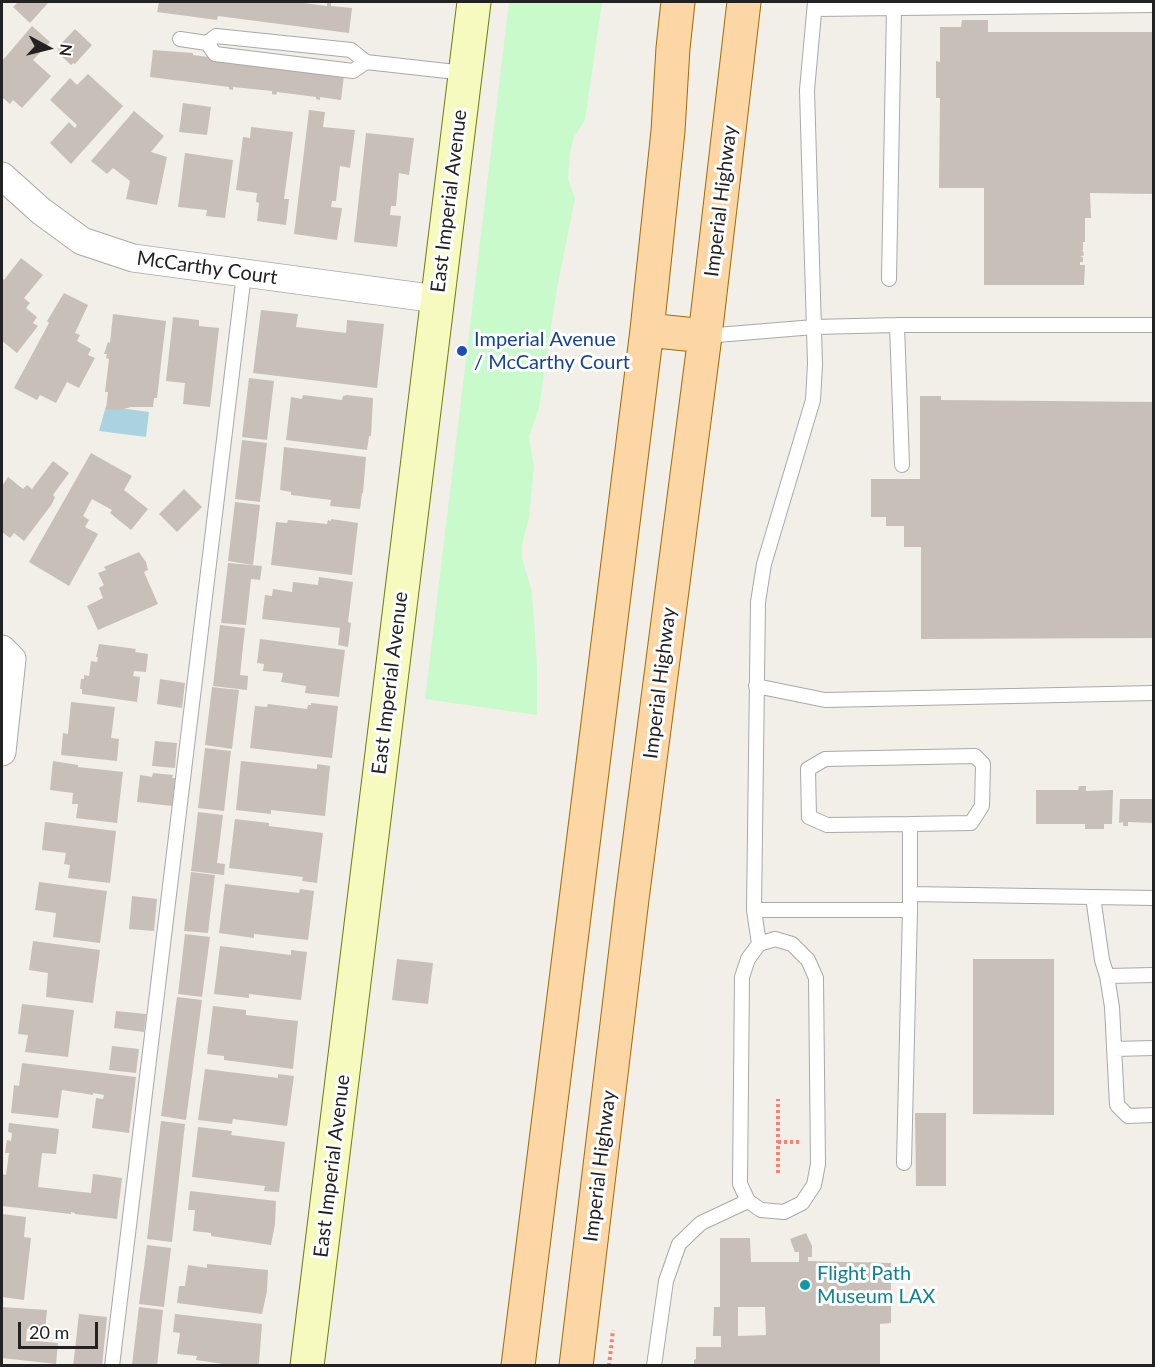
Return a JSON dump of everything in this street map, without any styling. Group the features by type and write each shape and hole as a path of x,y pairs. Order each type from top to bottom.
{"main road":[{"path":"518,1365 647,330 668,131 678,2"},
{"name":"Imperial Highway","path":"576,1365 632,899 705,336 744,2"},
{"path":"647,330 705,336"}],"street":[{"name":"East Imperial Avenue","path":"308,1365 474,2"},
{"name":"McCarthy Court","path":"2,176 41,212 82,241 133,258 437,299"},
{"path":"2,752 7,654"}],"lane":[{"path":"759,944 754,910 756,686 760,583 813,400 815,364 807,90 815,5 894,8 1154,5"},
{"path":"889,279 894,8"},
{"path":"180,39 207,43 216,36 351,50 366,62 465,73"},
{"path":"207,43 214,54 353,71 366,62"},
{"path":"112,1365 244,274"},
{"path":"897,325 902,465"},
{"path":"705,336 814,327 1154,325"},
{"path":"756,686 825,700 1154,693"},
{"path":"975,756 982,765 982,806 971,823 910,824 827,825 809,817 808,769 825,759 975,756"},
{"path":"904,1163 910,824"},
{"path":"910,894 1154,898"},
{"path":"1093,897 1102,960 1112,1007 1117,1105 1128,1116 1154,1115"},
{"path":"754,910 910,910"},
{"path":"775,939 792,944 808,960 816,978 818,1164 814,1185 802,1203 784,1212 761,1210 748,1201 740,1184 742,977 748,959 759,944 775,939"},
{"path":"1107,976 1154,975"},
{"path":"1114,1049 1154,1048"},
{"path":"654,1365 666,1281 679,1244 700,1223 748,1201"}],"path":[{"path":"778,1099 778,1173"},
{"path":"778,1142 807,1142"}],"green space":[{"path":"509,2 602,2 585,120 574,137 570,153 568,179 575,198 557,288 539,408 529,437 534,466 522,558 532,592 537,665 537,715 425,699"}],"water":[{"path":"106,406 149,412 146,437 99,431"}],"building":[{"path":"18,2 48,3 30,23 13,7"},
{"path":"159,2 296,2 327,6 327,3 331,3 331,6 352,8 349,33 218,16 217,20 157,12"},
{"path":"962,20 988,20 988,32 1154,32 1154,194 1090,193 1091,218 1085,218 1085,242 1083,242 1081,251 1084,255 1080,257 1083,257 1083,262 1080,262 1080,265 1085,265 1084,285 984,285 984,188 939,188 940,98 936,98 936,61 940,62 940,27 961,27"},
{"path":"32,26 50,42 33,60 51,76 22,108 13,100 10,104 2,97 2,61"},
{"path":"75,29 92,45 75,64 71,65 57,52 59,50 57,48"},
{"path":"153,50 193,53 193,55 344,75 341,100 320,97 320,100 316,97 277,92 276,95 272,94 272,91 233,87 233,90 229,87 150,77"},
{"path":"88,74 123,106 71,164 50,143 69,122 75,128 77,125 50,100 70,78 77,85"},
{"path":"183,103 211,107 207,135 179,132"},
{"path":"309,110 325,112 323,127 355,130 350,168 340,166 336,201 332,201 331,207 342,208 337,240 294,234"},
{"path":"134,111 164,136 151,152 167,157 157,205 126,199 130,181 113,168 107,174 91,161"},
{"path":"251,127 293,132 284,199 289,199 286,225 257,221 259,203 256,202 257,193 236,190 243,137 250,138"},
{"path":"366,133 414,138 409,175 399,173 396,206 391,206 390,215 401,216 397,247 354,242"},
{"path":"185,153 233,160 225,218 206,216 207,210 178,207"},
{"path":"21,258 43,275 24,298 30,303 26,308 37,317 33,323 38,326 17,353 2,341 2,278 4,280"},
{"path":"64,293 88,305 75,333 80,335 77,341 91,349 88,355 95,358 79,388 67,382 56,403 40,395 37,400 14,388 49,323 47,321"},
{"path":"261,310 298,314 296,327 346,333 347,320 384,324 377,388 253,373"},
{"path":"113,314 166,321 157,398 154,398 153,407 106,409 108,392 105,392 109,359 106,358 107,354 104,354 108,342 110,343"},
{"path":"173,317 199,320 199,326 219,328 210,407 183,404 185,383 166,381"},
{"path":"249,378 274,381 267,440 242,437"},
{"path":"303,395 342,400 343,396 347,395 373,398 371,436 369,436 367,450 286,440 291,397 302,399"},
{"path":"920,396 941,396 941,400 1154,402 1154,638 921,639 921,547 904,547 904,526 886,526 886,517 871,517 871,479 920,479"},
{"path":"242,440 267,443 260,502 235,499"},
{"path":"284,447 366,457 360,509 330,506 331,500 291,495 291,492 280,490"},
{"path":"91,453 132,476 124,490 148,509 131,530 110,513 112,510 92,499 83,516 89,520 85,527 98,534 69,586 29,562"},
{"path":"53,461 69,473 53,495 55,497 52,504 24,541 14,533 10,538 2,532 2,486 8,477 23,489 27,485 32,489"},
{"path":"184,489 202,507 177,532 159,514"},
{"path":"235,502 260,505 253,565 228,561"},
{"path":"331,519 358,523 352,575 271,565 276,522 287,523 288,520 327,524"},
{"path":"139,552 146,562 148,570 144,572 158,604 98,630 87,606 103,598 99,588 104,585 98,573 106,570 104,567"},
{"path":"228,563 262,566 260,580 251,579 246,625 221,623"},
{"path":"319,577 353,582 348,622 351,623 348,647 338,645 340,628 262,619 265,595 272,596 273,589 292,592 293,582 318,585"},
{"path":"220,625 245,628 240,675 248,676 247,690 213,686"},
{"path":"260,639 345,650 339,697 305,693 306,686 281,682 283,673 263,671 264,664 257,663"},
{"path":"99,644 136,649 135,652 148,654 146,672 134,671 133,676 140,677 137,702 82,694 81,679 84,679 84,675 89,676 91,661 97,662"},
{"path":"160,679 185,683 182,708 157,704"},
{"path":"212,687 239,690 232,749 205,745"},
{"path":"71,702 115,707 111,738 119,739 117,761 61,755 63,733 68,734"},
{"path":"311,703 338,706 332,758 250,748 255,706 267,707 268,704 307,709"},
{"path":"155,741 177,743 175,768 152,766"},
{"path":"205,748 231,751 224,811 198,808"},
{"path":"53,761 78,765 78,767 123,772 117,823 76,818 78,804 72,804 73,793 50,790"},
{"path":"241,761 317,769 317,764 330,766 325,816 271,810 271,814 236,810"},
{"path":"153,773 173,775 172,778 175,778 172,806 137,802 140,775 152,777"},
{"path":"1079,786 1086,786 1086,791 1113,790 1112,824 1104,824 1104,829 1085,829 1085,824 1036,824 1036,790 1078,790"},
{"path":"1120,799 1154,799 1154,823 1128,822 1128,826 1123,826 1123,822 1119,823"},
{"path":"198,812 223,815 217,863 225,864 224,875 191,871"},
{"path":"235,819 323,833 317,883 302,881 303,877 229,868"},
{"path":"45,822 116,831 110,883 68,878 70,865 64,864 66,853 42,850"},
{"path":"191,872 215,875 208,933 184,931"},
{"path":"39,882 107,891 100,943 53,937 56,913 35,910"},
{"path":"225,884 299,893 300,889 314,891 308,940 254,934 254,938 219,933"},
{"path":"132,896 157,899 154,931 129,929"},
{"path":"185,934 210,937 202,997 178,994"},
{"path":"33,941 100,950 93,1003 46,997 48,973 29,970"},
{"path":"220,946 291,955 291,950 307,952 301,1000 249,994 249,998 214,994"},
{"path":"397,959 433,963 428,1004 392,1000"},
{"path":"973,959 1054,959 1054,1115 973,1114"},
{"path":"177,997 202,1000 186,1120 161,1116"},
{"path":"22,1004 74,1010 68,1057 25,1052 28,1035 18,1034"},
{"path":"213,1006 246,1010 246,1015 298,1021 293,1069 224,1060 224,1056 207,1054"},
{"path":"116,1011 146,1014 144,1032 114,1028"},
{"path":"112,1046 139,1049 136,1073 109,1070"},
{"path":"22,1063 136,1077 129,1133 92,1128 96,1098 103,1099 104,1095 93,1093 93,1095 62,1090 58,1118 11,1113 14,1085 19,1086"},
{"path":"205,1069 278,1078 278,1074 294,1076 287,1126 233,1119 232,1124 198,1120"},
{"path":"915,1113 946,1113 946,1186 916,1186"},
{"path":"161,1121 185,1124 172,1242 147,1239"},
{"path":"9,1123 59,1129 56,1154 42,1153 38,1187 91,1193 93,1174 122,1178 117,1219 2,1206 2,1174 6,1175 9,1153 5,1153 7,1140 11,1141 12,1133 8,1132"},
{"path":"198,1127 232,1131 231,1135 285,1142 279,1192 264,1191 265,1186 192,1177"},
{"path":"190,1191 276,1201 271,1245 193,1231 195,1210 188,1210"},
{"path":"2,1214 26,1217 24,1237 31,1238 24,1300 2,1297"},
{"name":"Flight Path Museum LAX","path":"806,1233 812,1246 812,1257 808,1257 808,1261 891,1263 891,1323 880,1324 880,1366 694,1366 696,1347 721,1347 721,1336 713,1336 714,1307 720,1307 720,1238 750,1238 751,1262 799,1262 799,1252 795,1252 790,1239","holes":["738,1307 765,1307 766,1335 738,1336"]},
{"path":"147,1245 171,1248 164,1307 139,1304"},
{"path":"207,1264 268,1270 267,1291 262,1314 177,1303 179,1286 185,1286 188,1265 207,1268"},
{"path":"2,1307 47,1310 45,1331 27,1329 26,1340 58,1343 56,1364 2,1358"},
{"path":"139,1307 163,1310 157,1366 132,1365"},
{"path":"79,1314 107,1317 102,1366 73,1366"},
{"path":"175,1314 262,1324 259,1363 257,1366 237,1366 196,1360 197,1356 177,1354 180,1333 173,1332"}],"place":[{"name":"Imperial Avenue / McCarthy Court","path":"462,351"},
{"name":"Flight Path Museum LAX","path":"805,1285"}]}
